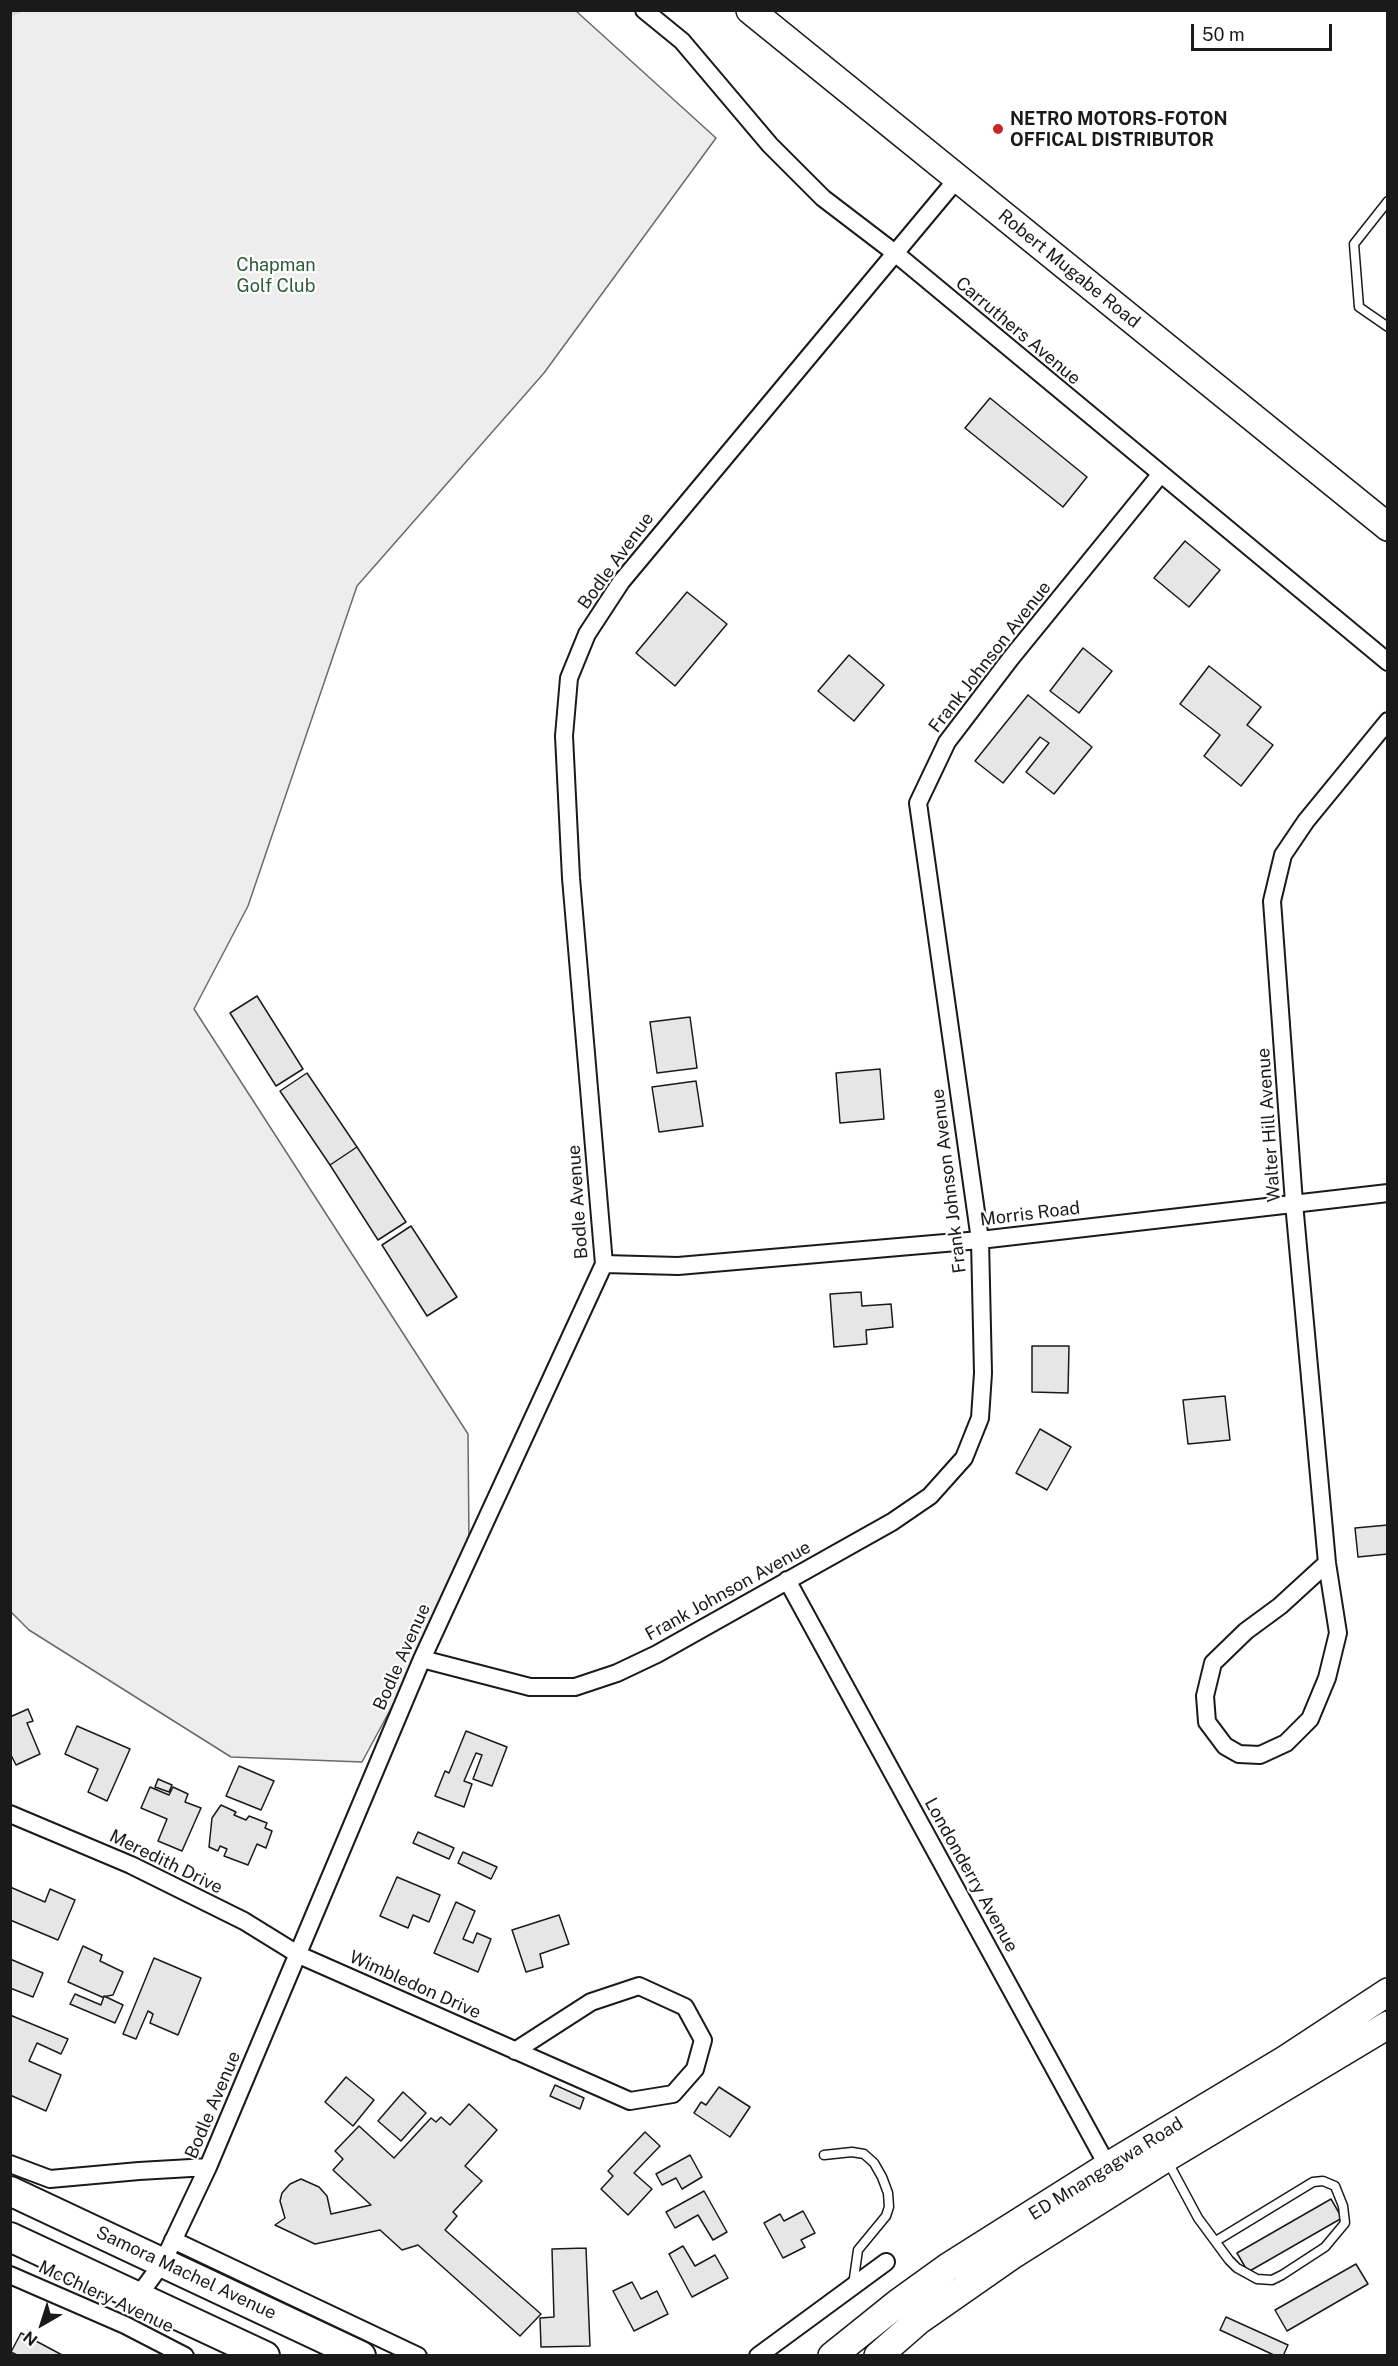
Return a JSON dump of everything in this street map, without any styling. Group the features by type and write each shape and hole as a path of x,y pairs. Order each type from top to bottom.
{"highway":[{"name":"Samora Machel Avenue","path":"10,2191 169,2251 361,2355"},
{"path":"10,2237 265,2355"}],"main road":[{"name":"Robert Mugabe Road","path":"750,10 1388,527"},
{"name":"ED Mnangagwa Road","path":"878,2355 918,2321 1014,2254 1114,2177 1388,1992"},
{"name":"ED Mnangagwa Road","path":"832,2355 898,2302 948,2267 1114,2177 1166,2158 1388,2025"},
{"path":"1361,2041 1388,2040"}],"street":[{"name":"Carruthers Avenue","path":"644,10 682,42 770,146 823,198 895,253 1388,662"},
{"name":"Bodle Avenue","path":"139,2295 169,2251 208,2168 422,1659 604,1264 571,878 564,736 569,678 588,634 621,582 957,179"},
{"name":"Frank Johnson Avenue","path":"422,1659 530,1687 574,1687 617,1673 657,1654 892,1521 930,1496 964,1458 980,1418 983,1373 980,1240 918,803 947,742 1011,658 1160,475"},
{"name":"Walter Hill Avenue","path":"1327,1563 1280,1606 1246,1631 1213,1663 1205,1696 1208,1722 1225,1746 1239,1754 1260,1755 1286,1743 1310,1719 1327,1678 1338,1633 1327,1563 1294,1203 1272,901 1283,855 1306,820 1388,721"},
{"name":"Morris Road","path":"604,1264 678,1266 980,1240 1388,1193"},
{"name":"Londonderry Avenue","path":"787,1580 1114,2177"},
{"name":"Meredith Drive","path":"10,1814 131,1865 244,1921 299,1955"},
{"name":"Wimbledon Drive","path":"299,1955 630,2101 673,2094 695,2069 702,2040 685,2007 639,1986 591,2002 515,2050"},
{"path":"10,2164 50,2179 208,2168"},
{"path":"169,2251 418,2355"},
{"path":"758,2355 886,2262"},
{"name":"McChlery Avenue","path":"10,2275 125,2325 185,2355"}],"lane":[{"path":"1388,201 1354,244 1359,307 1388,327"},
{"path":"824,2155 852,2152 864,2154 878,2170 888,2193 889,2207 886,2216 858,2250 853,2286"},
{"path":"1166,2158 1198,2218 1237,2268 1257,2279 1272,2280 1325,2247 1345,2223 1343,2206 1335,2186 1323,2181 1313,2182 1216,2241"}],"shaded area":[{"name":"Chapman Golf Club","path":"10,11 576,11 716,138 544,373 357,586 248,906 194,1009 468,1434 469,1541 421,1653 362,1762 231,1757 29,1630 11,1612"}],"building":[{"path":"990,398 1087,477 1063,507 965,428"},
{"path":"1185,541 1220,570 1189,607 1154,578"},
{"path":"687,592 727,624 675,686 636,653"},
{"path":"1083,648 1112,671 1079,713 1050,691"},
{"path":"849,655 884,685 854,721 818,691"},
{"path":"1209,666 1261,707 1247,725 1273,745 1241,786 1204,756 1220,735 1180,704"},
{"path":"1028,695 1092,747 1054,794 1026,772 1049,743 1040,737 1003,783 975,761"},
{"path":"257,996 303,1069 276,1086 230,1013"},
{"path":"690,1017 697,1068 657,1073 650,1022"},
{"path":"880,1069 884,1119 840,1123 836,1073"},
{"path":"307,1073 357,1147 330,1165 280,1091"},
{"path":"696,1081 703,1126 659,1132 652,1087"},
{"path":"357,1147 406,1222 378,1240 330,1165"},
{"path":"411,1226 457,1297 427,1316 382,1245"},
{"path":"861,1292 862,1306 891,1304 893,1327 866,1330 867,1344 834,1347 830,1294"},
{"path":"1032,1346 1069,1346 1068,1393 1032,1392"},
{"path":"1225,1396 1230,1440 1188,1444 1183,1400"},
{"path":"1040,1429 1071,1447 1047,1490 1016,1473"},
{"path":"1388,1525 1388,1554 1358,1557 1355,1528"},
{"path":"28,1709 33,1721 27,1723 40,1754 16,1765 10,1753 10,1717"},
{"path":"77,1726 130,1749 107,1801 88,1792 98,1769 65,1754"},
{"path":"466,1731 507,1747 492,1786 473,1779 482,1755 476,1753 464,1781 472,1784 464,1807 435,1796 445,1771 449,1773"},
{"path":"239,1766 274,1781 261,1810 226,1796"},
{"path":"158,1779 172,1785 169,1792 155,1787"},
{"path":"150,1787 169,1795 173,1787 188,1794 185,1802 201,1808 182,1851 158,1841 167,1819 141,1808"},
{"path":"221,1805 236,1812 234,1815 246,1820 249,1816 267,1823 265,1828 272,1831 266,1848 257,1844 248,1865 224,1856 227,1849 220,1846 218,1851 209,1847 212,1818"},
{"path":"418,1832 454,1848 449,1859 413,1843"},
{"path":"463,1852 497,1867 491,1879 458,1863"},
{"path":"397,1877 440,1895 429,1922 413,1915 408,1928 380,1916"},
{"path":"10,1887 45,1902 50,1889 75,1900 58,1940 10,1920"},
{"path":"456,1902 475,1911 463,1939 473,1943 477,1933 491,1939 478,1972 434,1953"},
{"path":"559,1915 569,1944 540,1954 543,1967 526,1972 512,1930"},
{"path":"83,1946 102,1955 100,1961 123,1972 113,1995 102,1997 68,1982"},
{"path":"154,1958 201,1978 178,2035 150,2023 153,2014 148,2011 136,2039 123,2034"},
{"path":"10,1959 43,1973 33,1997 10,1988"},
{"path":"75,1994 101,2005 104,1996 123,2005 115,2023 70,2004"},
{"path":"10,2015 68,2039 61,2054 37,2043 29,2061 61,2075 46,2111 10,2095"},
{"path":"346,2077 374,2100 353,2126 325,2102"},
{"path":"555,2085 584,2098 580,2109 550,2096"},
{"path":"719,2087 750,2107 730,2137 694,2113 701,2102 706,2105"},
{"path":"403,2092 426,2113 401,2141 378,2121"},
{"path":"469,2104 497,2130 465,2166 482,2181 453,2212 457,2216 445,2230 541,2314 520,2336 418,2245 402,2250 380,2230 315,2244 275,2225 285,2218 280,2201 282,2193 290,2184 301,2179 319,2187 327,2196 331,2214 371,2205 333,2170 343,2159 335,2151 359,2126 394,2158 431,2118 436,2122 441,2117 450,2125"},
{"path":"645,2132 660,2146 634,2173 652,2189 628,2215 601,2189 613,2176 608,2171"},
{"path":"690,2155 702,2177 682,2189 676,2178 662,2185 656,2174"},
{"path":"704,2191 727,2232 713,2240 698,2215 675,2228 666,2212"},
{"path":"1331,2199 1342,2218 1248,2272 1237,2253"},
{"path":"803,2211 815,2233 801,2240 805,2247 783,2258 764,2223 780,2214 784,2221"},
{"path":"683,2246 695,2266 715,2255 728,2278 692,2297 669,2254"},
{"path":"586,2248 590,2346 541,2347 540,2318 554,2317 552,2249"},
{"path":"1356,2264 1368,2284 1287,2331 1275,2310"},
{"path":"632,2282 641,2299 657,2291 668,2314 634,2331 613,2291"},
{"path":"1226,2317 1288,2345 1283,2356 1276,2356 1220,2330"},
{"path":"21,2333 64,2356 19,2356 11,2352"}],"waterway":[{"path":"10,14 20,10"}],"place":[{"name":"NETRO MOTORS-FOTON OFFICAL DISTRIBUTOR","path":"998,129"}]}
